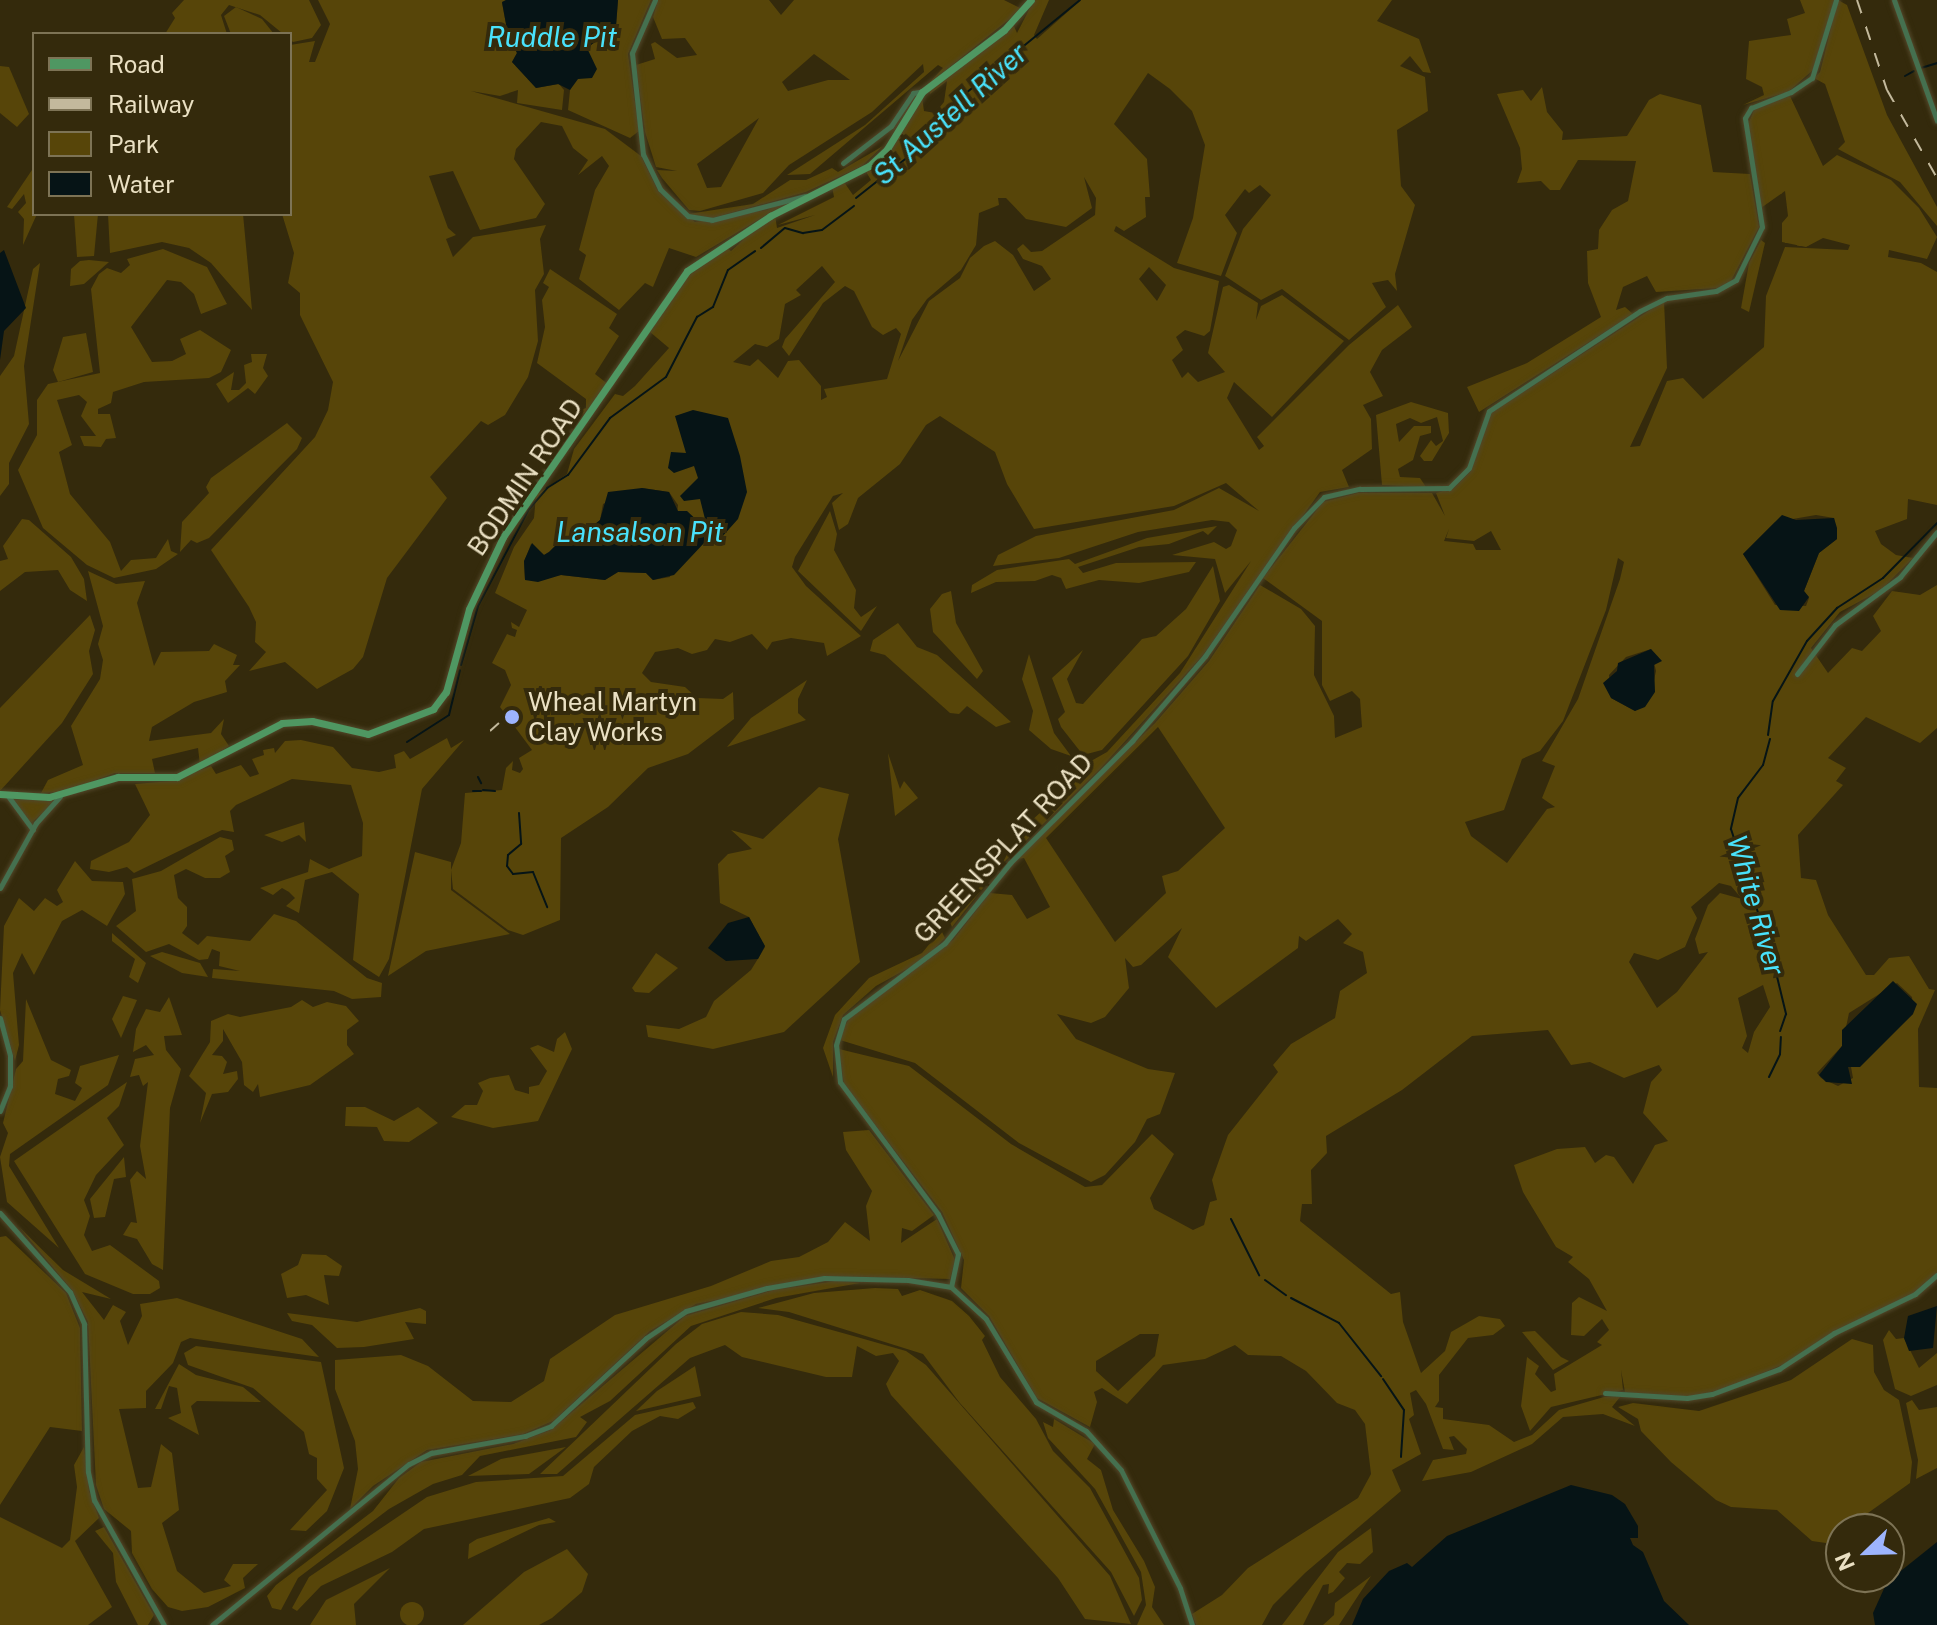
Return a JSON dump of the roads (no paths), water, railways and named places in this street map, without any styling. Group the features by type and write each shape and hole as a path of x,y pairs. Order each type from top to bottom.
{"main road":[{"name":"BODMIN ROAD","path":"4,795 60,796 115,778 185,775 286,722 312,721 368,734 433,709 448,687 469,609 503,537 687,271 710,251 875,160 924,91 1004,30 1031,0"}],"street":[{"path":"655,0 632,53 643,154 660,189 688,216 712,220 805,196"},
{"name":"GREENSPLAT ROAD","path":"951,1287 958,1254 938,1214 840,1082 836,1045 844,1019 945,943 1010,863 1132,741 1205,656 1294,528 1324,497 1360,489 1449,488 1469,468 1489,411 1640,311 1667,298 1716,291 1736,280 1762,227 1745,118 1751,108 1791,92 1817,70 1836,0"},
{"path":"1894,0 1937,121"},
{"path":"843,163 891,126 913,93 924,91"},
{"path":"1797,674 1835,625 1900,577 1937,532"},
{"path":"4,795 33,830"},
{"path":"0,888 33,830 60,796"},
{"path":"0,1018 10,1056 10,1086 0,1111"},
{"path":"0,1213 70,1292 84,1324 88,1472 94,1500 164,1625"},
{"path":"1605,1393 1687,1398 1712,1394 1779,1369 1834,1333 1915,1294 1937,1275"},
{"path":"212,1625 409,1464 431,1453 517,1438 551,1426 646,1338 686,1311 767,1288 824,1278 918,1280 951,1287 986,1319 1036,1402 1086,1431 1121,1470 1180,1588 1192,1625"}],"water":[{"name":"Ruddle Pit","path":"618,0 616,26 587,48 597,69 592,78 578,79 570,90 558,84 536,88 512,62 517,53 508,35 502,2"},
{"path":"4,250 26,308 4,331 0,360 0,253"},
{"path":"693,410 728,418 740,456 747,492 738,519 721,538 707,527 700,499 684,501 680,496 698,478 694,466 674,473 668,468 671,452 686,453 675,416"},
{"name":"Lansalson Pit","path":"642,488 669,492 678,511 687,511 702,525 705,542 674,575 653,580 646,573 618,572 605,580 561,575 538,582 525,580 524,561 532,543 544,555 561,540 580,536 600,520 608,492"},
{"path":"1782,515 1796,520 1834,518 1837,528 1837,539 1819,553 1804,591 1809,597 1799,611 1780,610 1743,554"},
{"path":"1651,649 1662,661 1654,665 1655,692 1645,707 1635,711 1611,698 1603,683 1617,671 1618,663"},
{"path":"749,917 765,946 758,959 726,961 708,948 728,923"},
{"path":"1893,981 1917,1004 1913,1014 1860,1067 1848,1067 1852,1084 1826,1082 1819,1075 1842,1046 1842,1030"},
{"path":"1937,1306 1933,1348 1909,1351 1904,1338 1908,1316"},
{"path":"1571,1485 1612,1495 1625,1504 1638,1526 1638,1538 1630,1538 1633,1545 1643,1552 1664,1601 1689,1625 1352,1625 1363,1599 1389,1571 1407,1563 1412,1567 1447,1536"},
{"path":"1937,1542 1937,1625 1875,1625 1873,1613 1882,1593 1905,1593 1905,1568"}],"waterway":[{"name":"St Austell River","path":"856,198 923,145 955,102 1080,0"},
{"path":"1921,68 1937,63"},
{"path":"1905,76 1914,71"},
{"name":"St Austell River","path":"761,248 785,228 803,233 822,230 854,206"},
{"name":"St Austell River","path":"461,665 478,606 529,509 547,488 568,475 610,418 666,377 697,317 713,307 728,270 755,251"},
{"name":"White River","path":"1768,735 1773,701 1807,641 1837,608 1883,578 1937,523"},
{"name":"St Austell River","path":"407,742 449,715 460,670"},
{"name":"White River","path":"1770,739 1763,765 1738,798 1731,829 1772,956 1786,1014 1780,1031"},
{"path":"478,777 481,783"},
{"path":"483,790 495,791"},
{"path":"473,791 481,791"},
{"path":"519,813 521,844 508,855 507,866 513,874 533,872 547,907"},
{"name":"White River","path":"1769,1077 1780,1054 1781,1037"},
{"path":"1231,1219 1259,1275"},
{"path":"1265,1280 1286,1295"},
{"path":"1291,1298 1339,1323 1381,1376"},
{"path":"1383,1379 1404,1410 1401,1457"}],"railway":[{"path":"1857,0 1887,90 1937,178"},
{"path":"490,731 499,723"}],"place":[{"name":"Wheal Martyn Clay Works","path":"512,717"}]}
